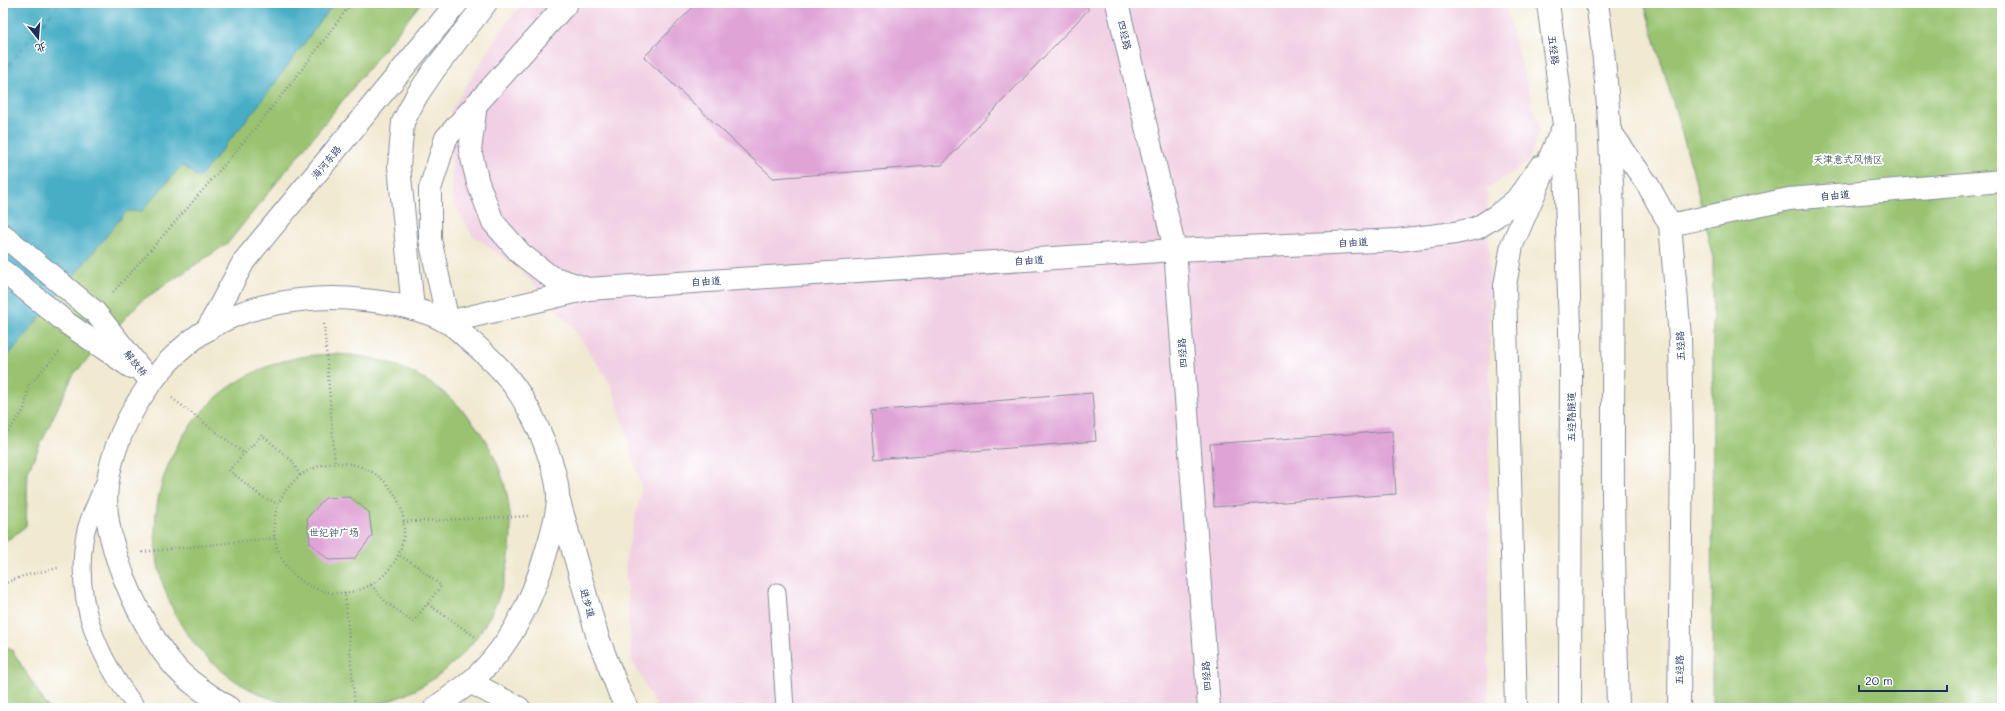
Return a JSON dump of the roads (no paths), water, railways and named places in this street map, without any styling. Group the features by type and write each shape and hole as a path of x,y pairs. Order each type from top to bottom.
{"street":[{"name":"海河东路","path":"208,330 244,261 457,3"},
{"path":"413,309 399,166 403,122 417,95 434,70 486,3"},
{"path":"448,322 430,239 430,189 446,138 567,3"},
{"name":"四经路","path":"1117,3 1175,250 1209,708"},
{"name":"五经路","path":"1548,3 1564,125"},
{"name":"五经路","path":"1597,3 1610,130 1648,185 1670,225 1680,345 1682,443 1679,708"},
{"path":"476,104 470,150 478,183 493,222 521,254 551,277 588,289"},
{"path":"1516,708 1505,286 1512,246 1564,125"},
{"name":"自由道","path":"448,322 588,289 1175,250 1398,240 1456,233 1477,228 1496,216 1516,200 1535,175 1564,125"},
{"name":"五经路隧道","path":"1564,125 1571,365 1570,708"},
{"path":"1610,130 1614,267 1613,470 1618,708"},
{"name":"自由道","path":"1670,225 1789,199 2002,180"},
{"name":"解放桥","path":"3,235 91,308 151,382"},
{"name":"解放桥","path":"3,271 74,327 151,382"},
{"path":"229,708 180,672 162,652 138,609 116,554 111,534 106,491 114,451 124,428 151,382 176,354 208,330 235,315 266,306 322,298 346,298 373,301 413,309 448,322"},
{"name":"进步道","path":"448,322 507,374 540,430 552,464 556,505 598,638 627,708"},
{"path":"435,708 470,682 497,653 517,626 531,599 542,570 556,505"},
{"path":"470,682 519,708"}],"lane":[{"path":"109,471 84,540 82,563 84,602 91,624 118,682 138,708"},
{"path":"777,592 785,708"}],"water":[{"path":"3,3 334,3 260,103 199,178 182,165 142,211 127,211 3,362"}],"park label":[{"name":"天津意式风情区","path":"1848,159"},
{"name":"世纪钟广场","path":"334,532"}]}
